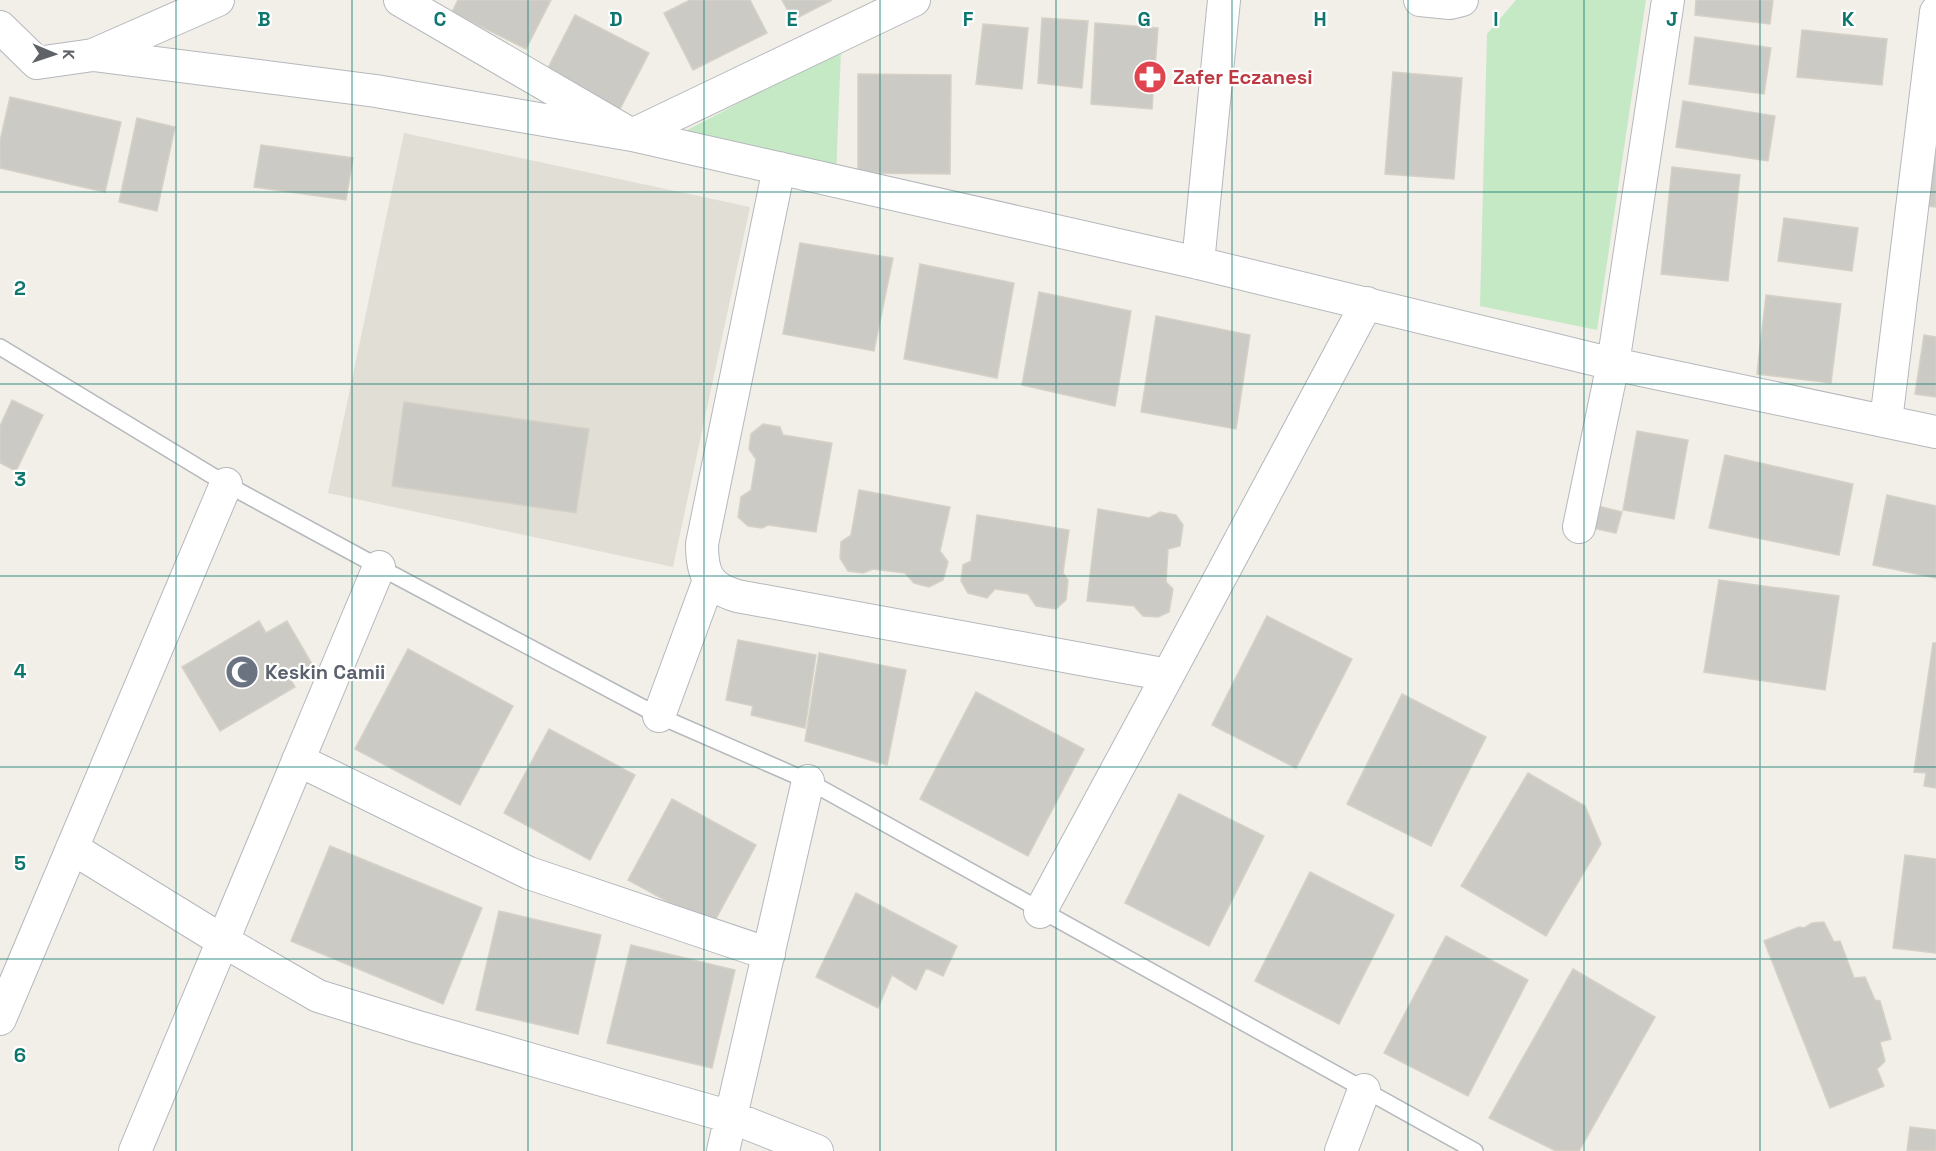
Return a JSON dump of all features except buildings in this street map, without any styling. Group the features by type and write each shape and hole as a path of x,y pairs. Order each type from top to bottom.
{"street":[{"path":"93,55 218,0"},
{"path":"400,0 632,135"},
{"path":"632,135 914,0"},
{"path":"1198,263 1224,0"},
{"path":"1420,0 1450,3 1462,0"},
{"path":"1579,528 1613,364 1668,0"},
{"path":"1886,421 1936,12"},
{"path":"0,27 37,63 93,55 376,91 632,135 1198,263 1613,364 1936,432"},
{"path":"779,168 702,544 702,564 709,580 722,592 737,597 1168,675"},
{"path":"1040,912 1367,303"},
{"path":"0,1019 226,484"},
{"path":"135,1151 379,567"},
{"path":"659,716 709,580"},
{"path":"298,760 529,873 769,954"},
{"path":"723,1151 808,782"},
{"path":"72,848 223,941 318,996 731,1117 817,1151"},
{"path":"1341,1151 1364,1090"}],"lane":[{"path":"0,347 226,484 659,716 808,782 1475,1151"}],"shaded area":[{"path":"404,133 750,207 673,567 328,493"}],"green space":[{"path":"1516,0 1646,0 1597,330 1480,306 1487,34"},
{"path":"841,50 836,176 674,137"}],"place":[{"name":"Zafer Eczanesi","path":"1150,77"},
{"name":"Keskin Camii","path":"242,672"}]}
